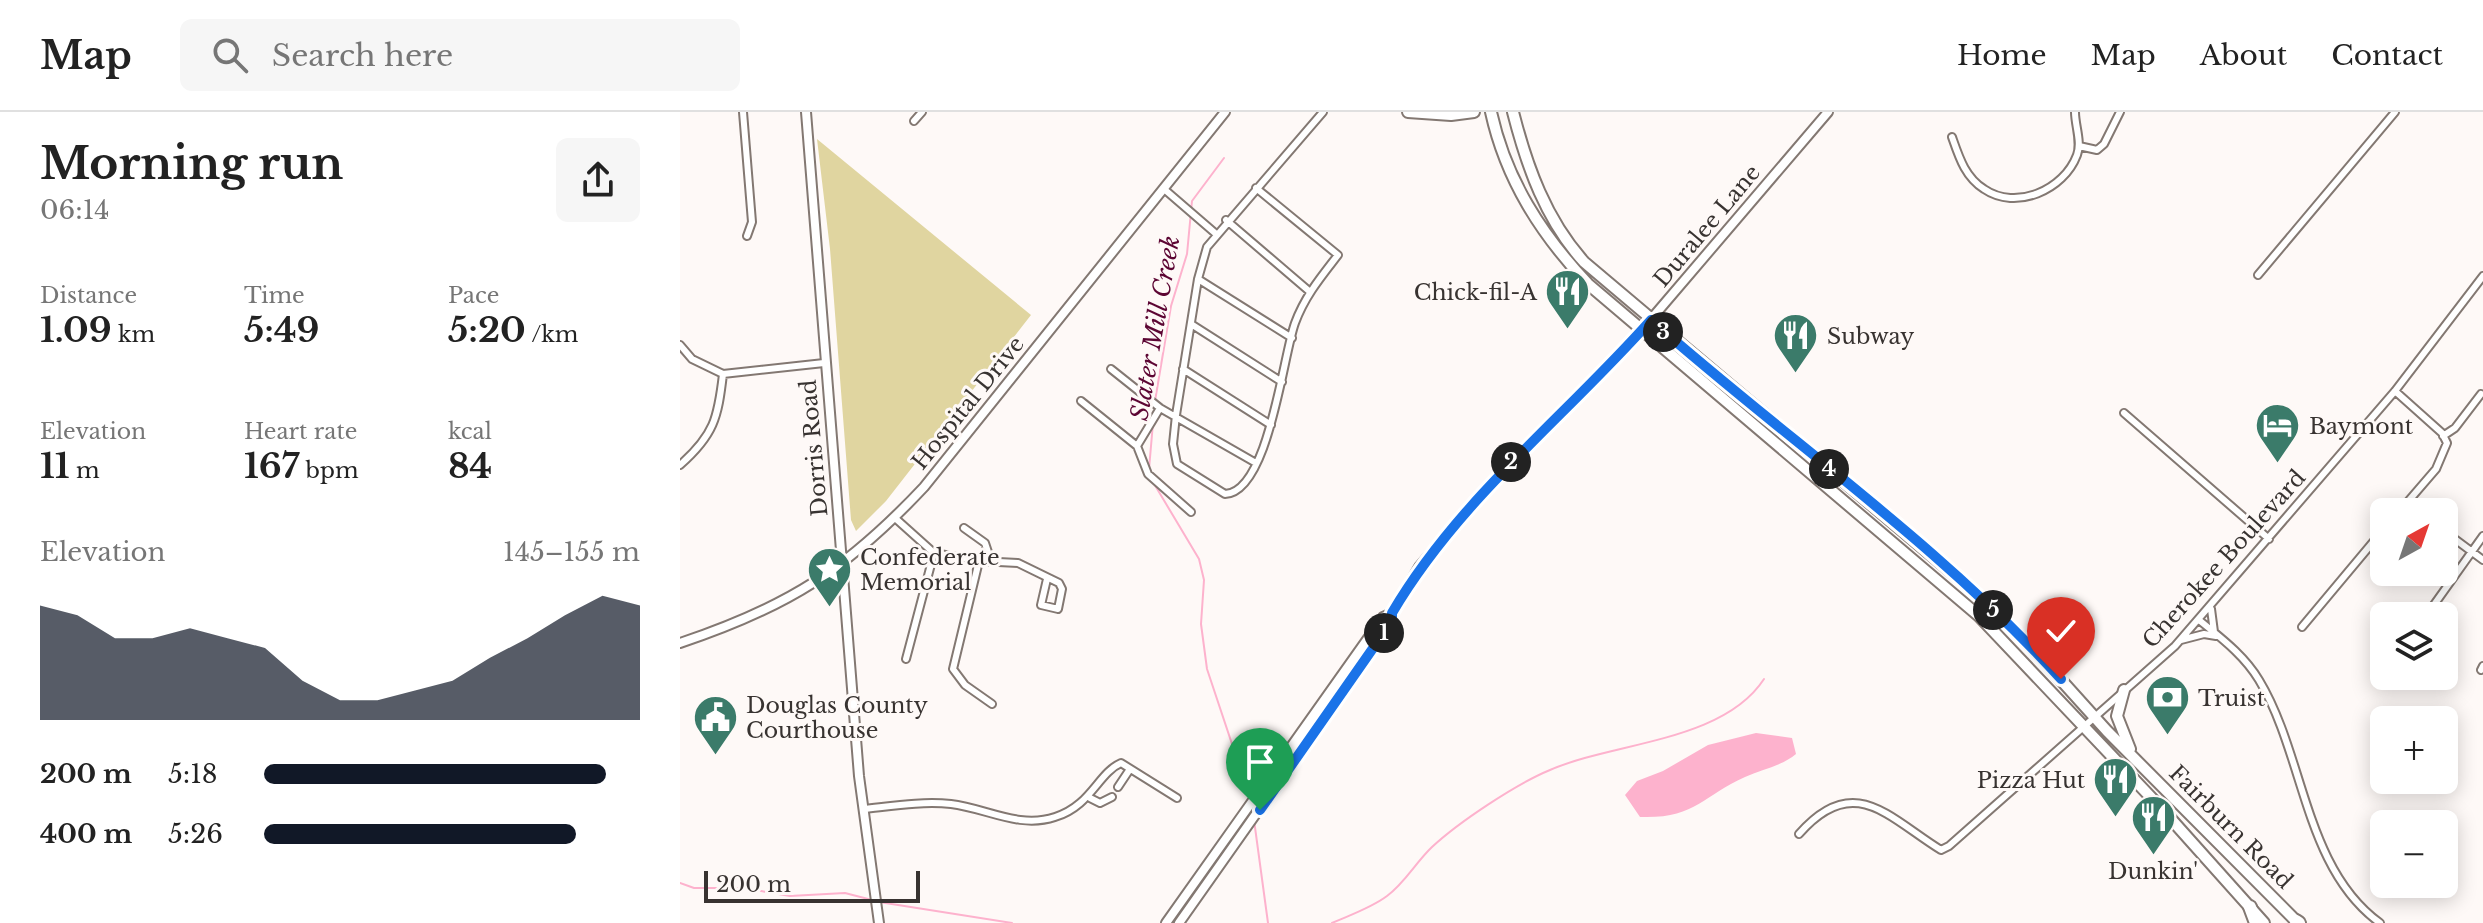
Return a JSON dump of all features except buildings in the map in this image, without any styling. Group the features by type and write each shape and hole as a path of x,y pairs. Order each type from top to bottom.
{"highway":[{"path":"2250,907 2256,923"}],"main road":[{"path":"1408,112 1442,115 1474,112"},
{"name":"Fairburn Road","path":"1491,112 1502,153 1536,224 1588,284 1929,571 2011,647 2264,923"},
{"name":"Fairburn Road","path":"1513,112 1533,177 1565,241 1651,320 1893,519 2025,640 2134,758 2297,922"},
{"path":"2124,690 2117,716 2134,758"}],"street":[{"path":"743,112 752,222 747,236"},
{"name":"Dorris Road","path":"806,112 824,363 864,809 879,923"},
{"path":"914,121 922,112"},
{"name":"Hospital Drive","path":"680,643 770,610 843,565 895,518 924,487 1225,112"},
{"path":"1256,188 1338,255 1309,291 1294,326 1271,425 1256,463 1232,493 1225,494 1177,464 1173,444 1198,279 1215,233 1323,112"},
{"name":"Duralee Lane","path":"1179,923 1392,621 1392,613 1419,567 1485,490 1651,320 1828,112"},
{"path":"1952,137 1968,174 1985,191 2012,199 2032,196 2056,185 2068,171 2079,146 2075,112"},
{"path":"2079,146 2097,150 2104,144 2120,112"},
{"path":"2258,275 2395,112"},
{"path":"1164,189 1215,233"},
{"path":"1226,220 1309,291"},
{"name":"Cherokee Boulevard","path":"1799,834 1829,807 1847,804 1873,806 1891,813 1941,850 2181,640 2395,391 2483,276"},
{"path":"1198,279 1292,338"},
{"path":"1191,324 1282,382"},
{"path":"680,345 692,359 723,374 824,363"},
{"path":"1111,369 1160,408 1256,463"},
{"path":"1183,369 1271,425"},
{"path":"680,465 707,439 718,416 723,374"},
{"path":"2395,391 2447,443 2443,457 2411,498"},
{"path":"2443,436 2455,428 2481,394"},
{"path":"1081,401 1137,446 1148,474 1191,512"},
{"path":"1137,446 1160,408"},
{"path":"2124,413 2269,539"},
{"path":"895,518 934,553 979,561 1018,563 1047,579 1062,589 1058,609 1041,605 1047,579"},
{"path":"964,528 985,543 991,561"},
{"path":"2436,602 2483,536"},
{"path":"2458,542 2483,560"},
{"path":"2302,627 2370,546"},
{"path":"906,659 934,553"},
{"path":"979,561 953,669 965,685 992,704"},
{"path":"2212,605 2210,621 2214,632"},
{"name":"Duralee Lane","path":"1166,923 1383,617 1392,613"},
{"path":"2199,620 2226,642 2259,681 2271,705 2328,858 2345,889 2380,923"},
{"path":"2181,640 2204,634 2226,642"},
{"path":"864,809 935,802 1030,822 1057,817 1090,798 1112,767 1121,763 1177,798"},
{"path":"1118,787 1130,769"},
{"path":"1090,798 1100,803 1112,797"}],"shaded area":[{"path":"817,139 1031,315 886,501 856,531 851,520 830,249"},
{"path":"1756,733 1792,738 1796,754 1674,814 1640,817 1625,795 1637,781 1663,771 1708,745"}],"waterway":[{"name":"Slater Mill Creek","path":"1155,401 1171,306 1187,254 1192,201 1224,158"},
{"name":"Slater Mill Creek","path":"1149,469 1153,423"},
{"name":"Slater Mill Creek","path":"1153,482 1199,559 1204,580 1201,624 1207,669 1250,798"},
{"path":"1332,923 1387,896 1443,837 1521,784 1576,761 1695,728 1722,716 1746,700 1764,679"},
{"name":"Slater Mill Creek","path":"1254,820 1268,923"},
{"path":"680,883 694,888 743,888 790,896 845,893 872,900"},
{"path":"879,902 1012,923"}],"place":[{"name":"Chick-fil-A","path":"1568,331"},
{"name":"Subway","path":"1796,375"},
{"name":"Baymont","path":"2278,465"},
{"name":"Confederate Memorial","path":"829,609"},
{"name":"Truist","path":"2167,737"},
{"name":"Douglas County Courthouse","path":"715,757"},
{"name":"Pizza Hut","path":"2116,819"},
{"name":"Dunkin'","path":"2153,857"}],"route":[{"path":"1260,810 1392,621 1392,613 1419,567 1513,460 1595,381 1651,320 1793,441 1893,519 2025,640 2061,679"}]}
